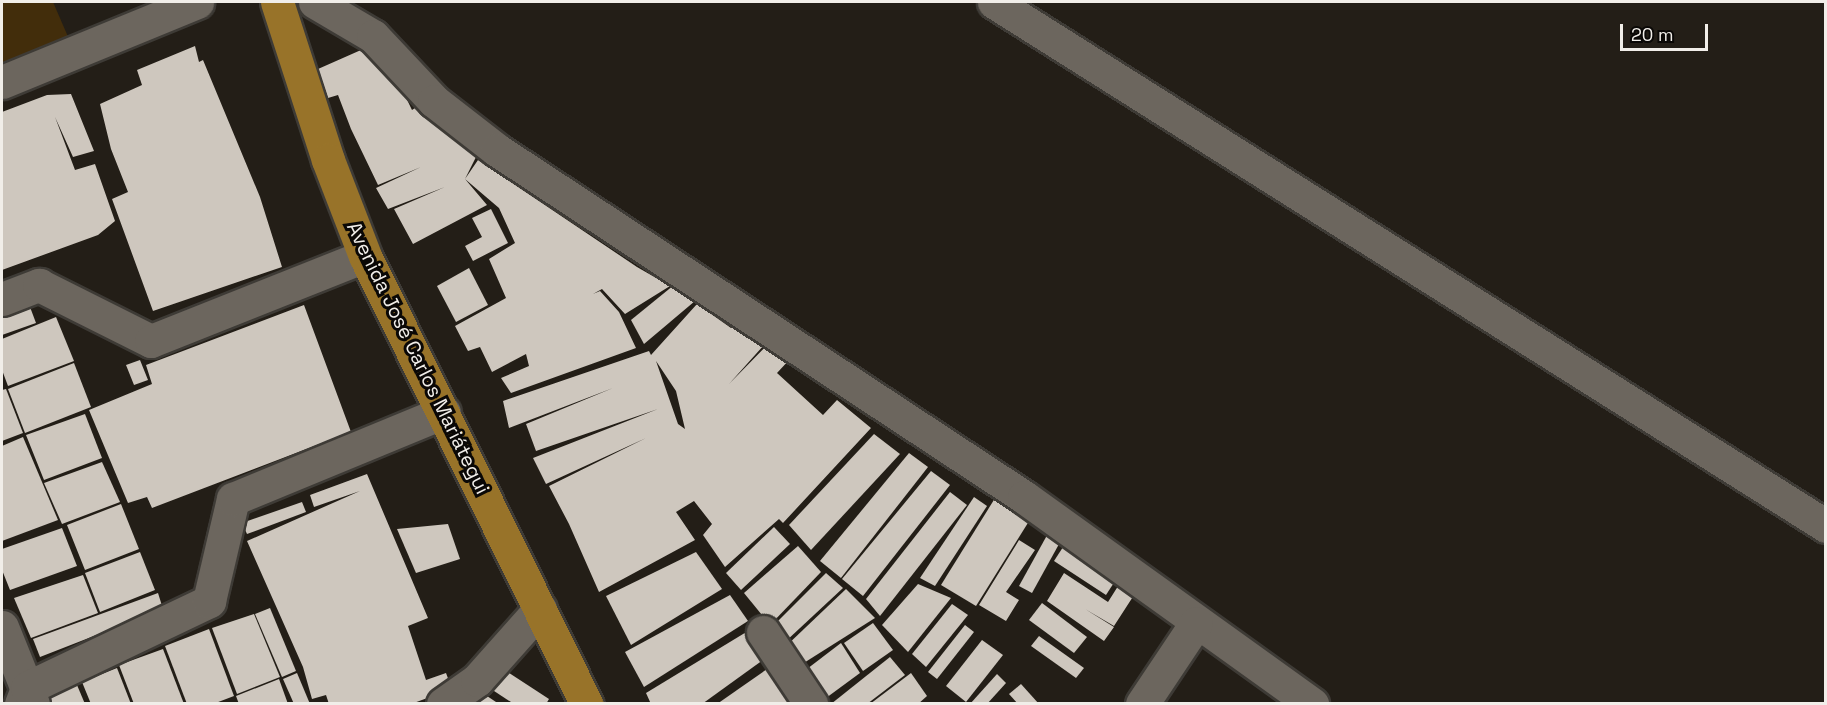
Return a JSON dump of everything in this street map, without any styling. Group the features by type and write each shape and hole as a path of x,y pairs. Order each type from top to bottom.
{"main road":[{"name":"Avenida José Carlos Mariátegui","path":"277,2 328,160 365,255 586,704"}],"street":[{"path":"2,82 197,2"},
{"path":"315,2 372,36 434,100 497,150 1024,497 1312,704"},
{"path":"994,2 1826,526"},
{"path":"2,299 39,285 151,341 365,255"},
{"path":"2,627 27,698 209,601 233,499 444,412"},
{"path":"443,704 477,680 540,609"},
{"path":"1142,704 1196,622"},
{"path":"763,632 812,704"}],"shaded area":[{"path":"2,2 53,2 69,39 2,66"}],"building":[{"path":"195,46 199,62 203,60 260,197 282,267 153,311 112,199 128,192 111,149 100,104 142,85 137,70"},
{"path":"361,50 381,57 394,73 412,110 424,102 477,155 465,179 487,205 413,244 394,209 445,187 388,209 376,188 421,167 378,185 351,129 338,95 328,98 318,69"},
{"path":"71,94 94,151 73,157 55,117 75,170 95,164 115,221 98,235 2,270 2,112 47,95"},
{"path":"478,160 637,267 670,286 625,314 602,289 593,294 600,291 619,312 636,348 511,393 501,378 529,366 526,354 492,372 480,347 468,351 455,326 506,298 489,259 515,243 499,208 465,179"},
{"path":"491,209 508,243 473,261 465,246 482,237 472,218"},
{"path":"469,268 488,305 456,322 437,286"},
{"path":"674,285 695,301 644,344 631,320"},
{"path":"697,304 731,328 735,326 764,345 729,384 769,343 790,359 777,373 823,415 837,400 871,428 783,523 779,519 725,567 703,535 712,524 694,501 676,512 695,540 599,592 569,524 549,486 646,438 546,484 533,458 658,409 536,451 526,424 613,388 509,428 503,401 649,351 651,355","holes":["656,361 676,391 685,429 678,424"]},
{"path":"304,305 351,432 152,508 147,497 128,503 89,410 152,384 146,365"},
{"path":"30,307 36,323 2,335 2,317"},
{"path":"56,317 74,361 8,386 2,370 2,339"},
{"path":"140,360 148,380 134,385 126,365"},
{"path":"74,363 91,407 25,433 8,389"},
{"path":"6,389 23,433 2,441 2,390"},
{"path":"85,414 102,458 44,480 26,435"},
{"path":"874,434 900,454 811,550 789,525"},
{"path":"23,437 58,520 2,541 2,446"},
{"path":"909,453 928,467 841,578 820,561"},
{"path":"102,462 120,502 62,524 44,483"},
{"path":"931,471 950,485 863,596 842,579"},
{"path":"367,474 428,618 408,626 426,680 446,673 452,689 411,704 329,704 326,695 312,699 303,667 247,541 360,491 314,507 310,495"},
{"path":"950,492 967,505 880,616 866,599"},
{"path":"997,495 1031,518 976,606 941,585"},
{"path":"974,497 987,506 935,586 920,578"},
{"path":"302,502 306,512 247,534 242,523"},
{"path":"121,504 139,549 85,570 67,525"},
{"path":"448,524 460,559 416,573 397,529"},
{"path":"774,527 790,544 741,590 726,573"},
{"path":"62,528 77,566 10,590 2,570 2,549"},
{"path":"1051,528 1064,535 1032,593 1019,586"},
{"path":"1019,540 1035,550 1006,592 1019,600 1006,621 979,605"},
{"path":"1065,544 1117,578 1106,595 1054,561"},
{"path":"798,546 821,572 770,625 744,593"},
{"path":"140,552 155,590 100,612 85,573"},
{"path":"696,552 722,589 631,645 606,596"},
{"path":"826,573 843,588 785,642 772,627"},
{"path":"1064,573 1108,602 1120,583 1136,592 1114,626 1085,609 1114,627 1104,641 1047,601"},
{"path":"83,575 98,613 31,638 14,598"},
{"path":"918,584 951,598 908,652 882,625"},
{"path":"846,589 875,618 799,666 784,648"},
{"path":"158,593 163,609 40,657 33,639"},
{"path":"730,595 748,621 644,687 625,652"},
{"path":"1042,603 1087,637 1074,653 1029,620"},
{"path":"952,604 968,615 926,667 912,654"},
{"path":"270,608 296,671 282,677 255,614"},
{"path":"254,614 280,677 237,694 212,628"},
{"path":"873,623 893,650 863,671 844,643"},
{"path":"965,625 974,632 937,679 928,672"},
{"path":"209,629 234,696 213,704 187,704 165,646"},
{"path":"748,631 767,657 702,704 651,704 646,693"},
{"path":"1039,636 1084,668 1076,678 1031,646"},
{"path":"982,640 1003,655 966,702 946,686"},
{"path":"841,643 860,673 826,698 803,672"},
{"path":"163,649 184,704 134,704 119,665"},
{"path":"890,657 905,675 867,704 831,704"},
{"path":"500,667 549,699 546,704 514,704 488,687"},
{"path":"770,667 796,704 717,704"},
{"path":"117,668 131,704 91,704 82,682"},
{"path":"297,673 310,704 294,704 283,679"},
{"path":"911,673 927,696 918,704 870,704"},
{"path":"997,674 1006,683 987,704 970,704"},
{"path":"279,679 288,704 239,704 236,696"},
{"path":"1021,684 1039,704 1018,704 1009,694"},
{"path":"77,685 85,704 51,704 49,698"},
{"path":"481,692 499,704 473,704"}]}
